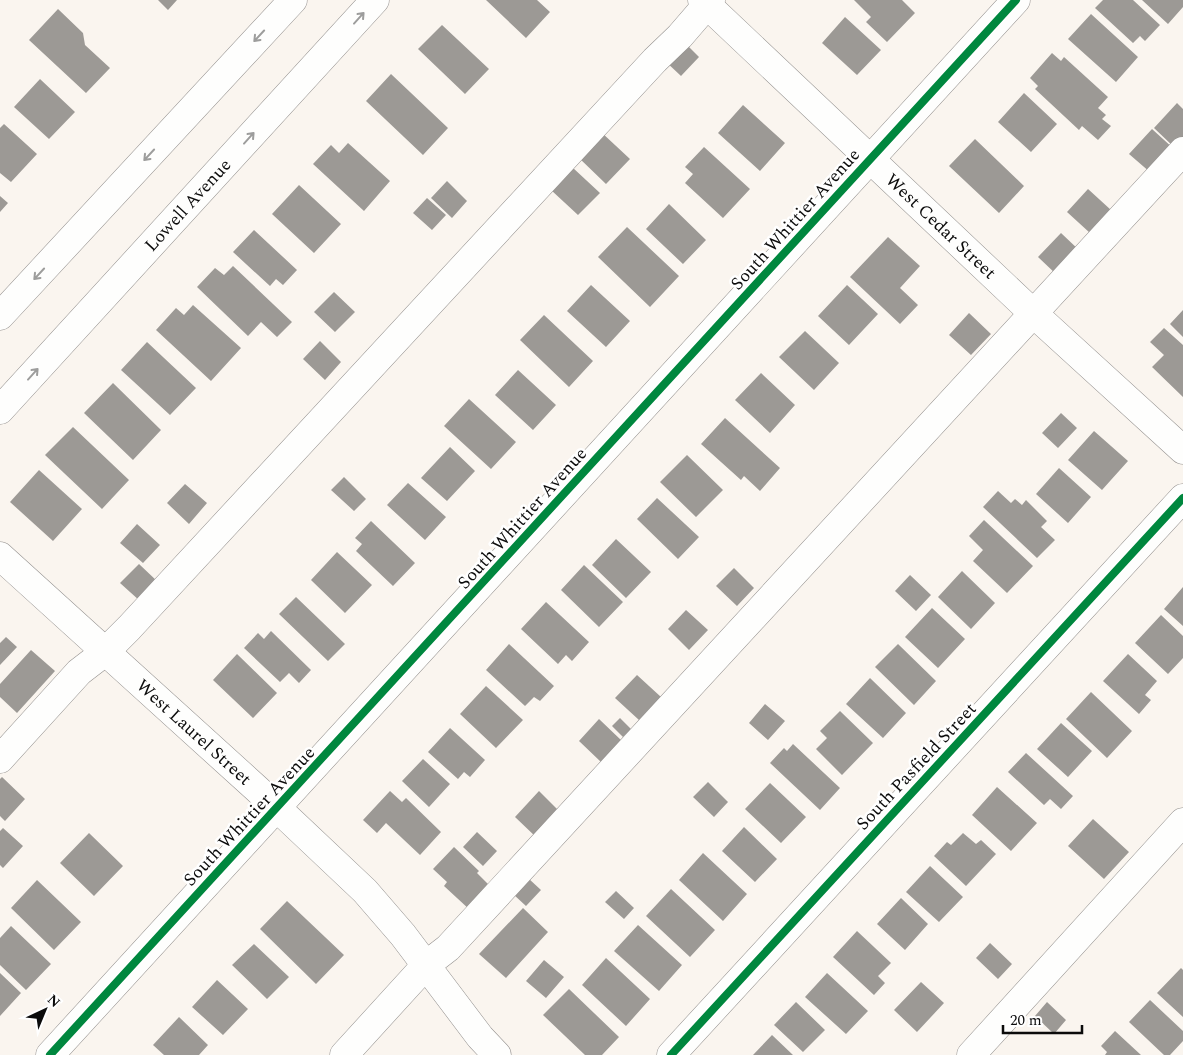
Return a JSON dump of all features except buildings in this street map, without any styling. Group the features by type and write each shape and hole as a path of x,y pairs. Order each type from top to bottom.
{"street":[{"path":"0,316 292,0"},
{"name":"Lowell Avenue","path":"0,410 375,0"},
{"name":"South Whittier Avenue","path":"50,1055 1016,0"},
{"path":"0,759 79,672 105,652 707,1"},
{"name":"West Cedar Street","path":"707,1 1034,314 1183,450"},
{"path":"344,1055 426,965 448,948 1183,151"},
{"name":"South Pasfield Street","path":"672,1055 1183,498"},
{"name":"West Laurel Street","path":"0,556 277,808 365,891 497,1055"},
{"path":"971,1055 1183,822"}],"cycle path":[{"path":"50,1055 1016,0"},
{"path":"671,1055 1183,498"}]}
